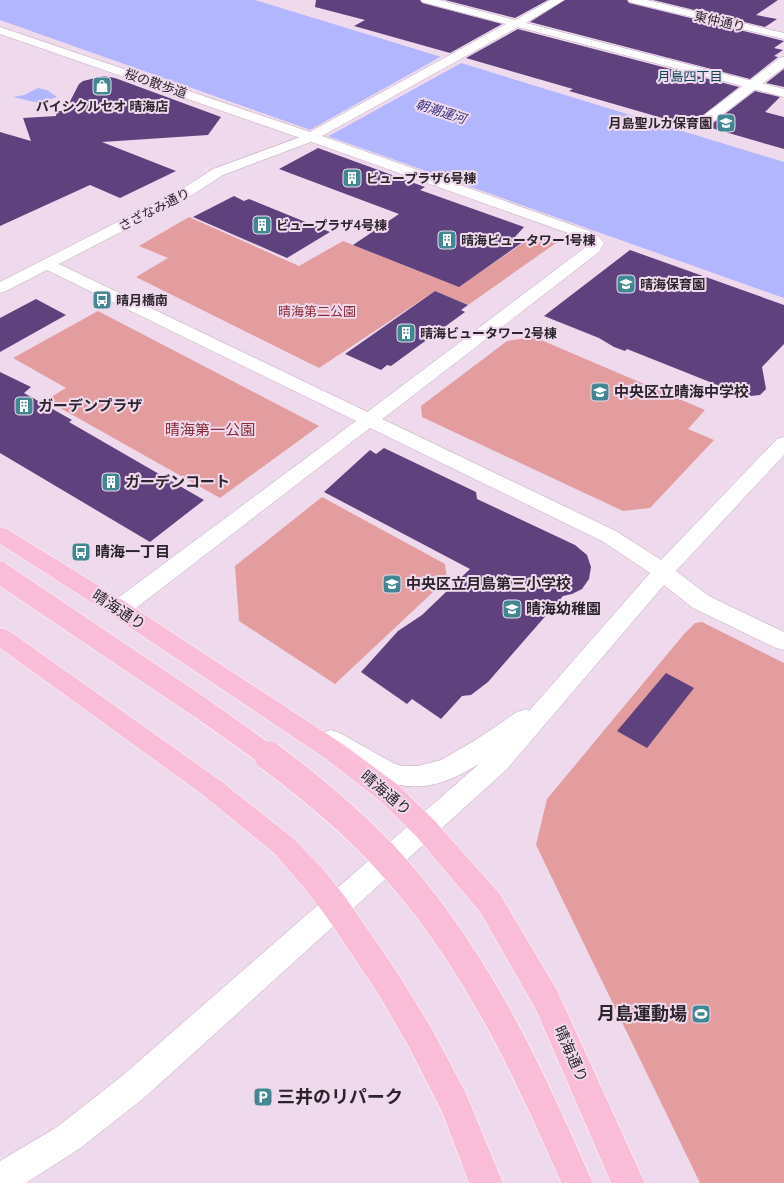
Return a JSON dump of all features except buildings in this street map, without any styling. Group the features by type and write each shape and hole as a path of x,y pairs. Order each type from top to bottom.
{"main road":[{"name":"晴海通り","path":"0,534 119,609 335,752 389,793 426,828 490,903 547,1000 628,1183"},
{"path":"0,573 206,711 279,763 331,804 375,846 408,882 444,928 475,973 507,1031 543,1105 577,1183"},
{"path":"0,636 230,803 284,846 314,879 336,907 388,982 421,1039 455,1104 486,1183"}],"street":[{"path":"426,0 784,93"},
{"name":"さざなみ通り","path":"0,288 187,192 218,172 282,150 314,136 559,0"},
{"name":"東仲通り","path":"633,0 784,36"},
{"name":"桜の散歩道","path":"0,30 314,136 587,235 593,239 596,243 593,249 369,420"},
{"path":"701,124 784,61"},
{"path":"46,264 609,536 663,572 701,602 784,642"},
{"path":"119,609 369,420"},
{"path":"0,1180 68,1138 133,1087 426,828 498,762 663,572 784,443"},
{"path":"217,675 375,765 401,776 426,776 444,770 460,762 555,698"}],"green space":[{"name":"晴海第二公園","path":"189,217 299,266 343,241 439,279 452,272 460,272 473,277 535,235 556,243 468,305 435,291 319,368 136,277 168,258 139,246"},
{"name":"晴海第一公園","path":"98,311 319,426 220,498 46,400 66,388 13,358"},
{"path":"534,337 705,410 688,429 714,440 650,508 623,511 422,417 421,406 507,341"},
{"path":"322,497 445,564 447,579 335,684 239,621 235,566"},
{"name":"月島運動場","path":"702,622 784,663 784,1183 700,1183 536,845 547,799 684,634 695,623"}],"water":[{"name":"朝潮運河","path":"0,0 255,0 784,162 784,298 0,20"},
{"path":"38,88 47,90 57,97 39,103 13,97 24,95"}],"pier":[{"path":"442,56 463,62 327,137 308,131"}],"place":[{"name":"バイシクルセオ 晴海店","path":"102,86"},
{"name":"月島聖ルカ保育園","path":"726,123"},
{"name":"ビュープラザ6号棟","path":"352,178"},
{"name":"ビュープラザ4号棟","path":"262,225"},
{"name":"晴海ビュータワー1号棟","path":"447,240"},
{"name":"晴海保育園","path":"626,284"},
{"name":"晴月橋南","path":"102,300"},
{"name":"晴海ビュータワー2号棟","path":"406,333"},
{"name":"中央区立晴海中学校","path":"600,392"},
{"name":"ガーデンプラザ","path":"24,406"},
{"name":"ガーデンコート","path":"111,482"},
{"name":"晴海一丁目","path":"81,552"},
{"name":"中央区立月島第三小学校","path":"392,584"},
{"name":"晴海幼稚園","path":"512,609"},
{"name":"月島運動場","path":"701,1014"},
{"name":"三井のリパーク","path":"263,1097"}],"district":[{"name":"月島四丁目","path":"690,76"}]}
